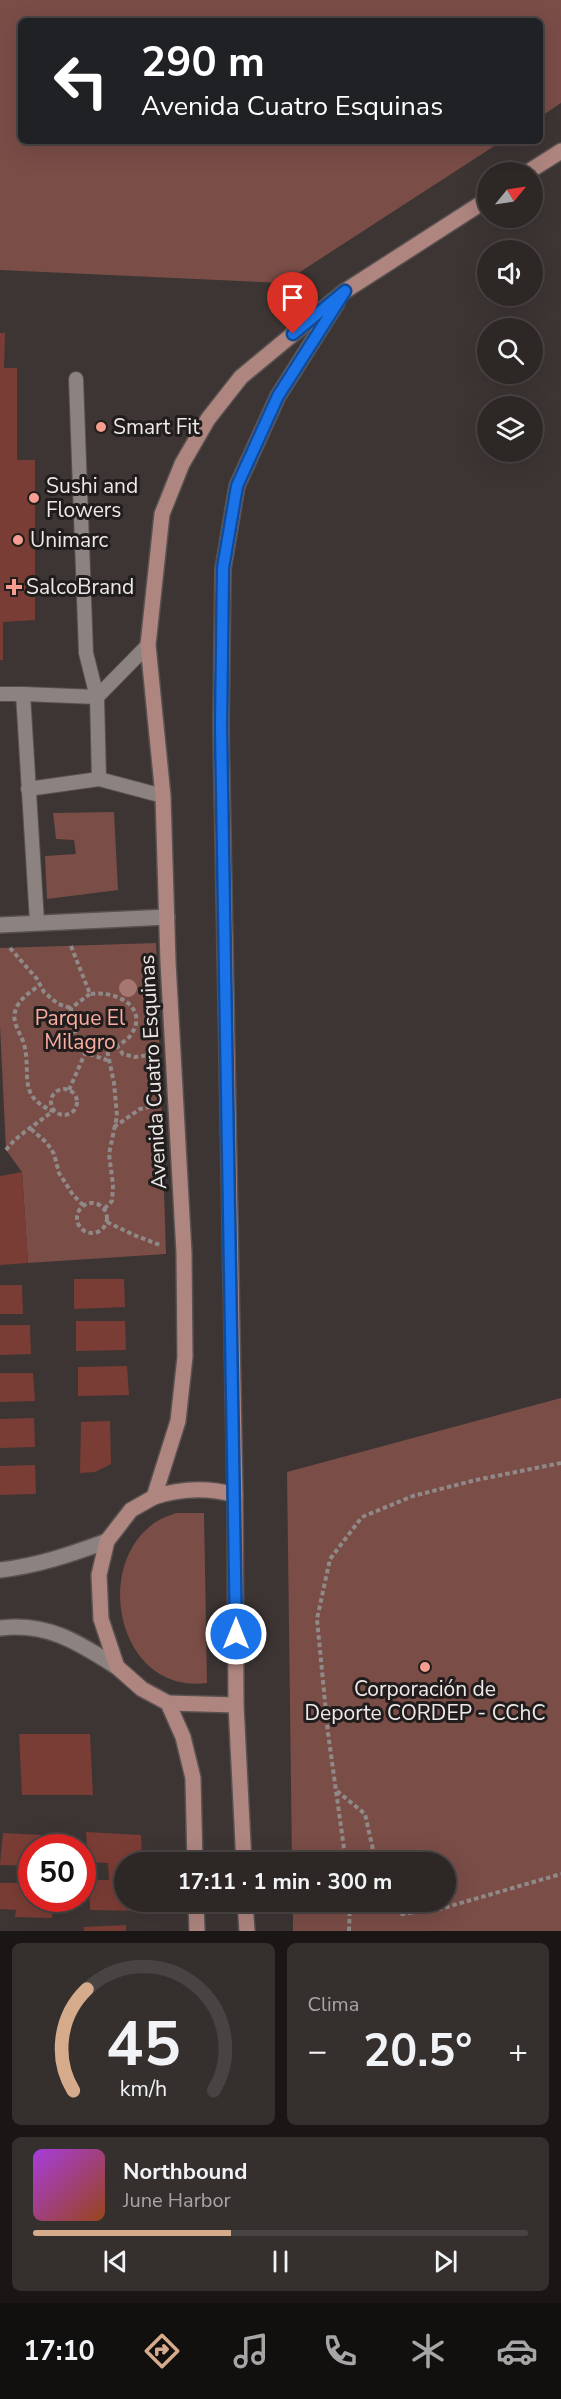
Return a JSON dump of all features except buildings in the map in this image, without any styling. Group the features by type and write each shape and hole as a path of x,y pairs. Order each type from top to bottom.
{"main road":[{"path":"543,162 561,151"},
{"name":"Avenida Cuatro Esquinas","path":"154,1497 178,1421 185,1357 184,1253 163,796 148,645 162,514 182,464 207,419 241,377 345,291 477,206"},
{"name":"Avenida Cuatro Esquinas","path":"243,1852 236,1705 235,1495 221,728 223,568 237,486 278,396 345,291"},
{"path":"235,1495 219,1490 195,1489 170,1492 154,1497 131,1510 107,1541 99,1575 101,1619 117,1667 142,1689 168,1703 236,1705"},
{"path":"168,1703 183,1737 193,1778 195,1852"},
{"path":"196,1912 197,1931"},
{"path":"246,1912 247,1931"}],"street":[{"path":"0,925 167,917"},
{"path":"0,1570 21,1568 60,1558 107,1541"},
{"path":"0,1628 56,1632 83,1645 117,1667"}],"lane":[{"path":"76,379 86,653 97,697 99,779"},
{"path":"0,694 97,697 148,645"},
{"path":"23,694 37,922"},
{"path":"28,789 99,779 163,796"}],"path":[{"path":"71,946 90,993"},
{"path":"10,948 44,992 57,1004 71,1008"},
{"path":"40,985 21,1001 15,1011 15,1021 24,1044 27,1087 39,1105 62,1116 73,1113 77,1105 73,1091 63,1088 53,1092 50,1099 53,1111"},
{"path":"71,1008 90,993 101,992 126,1000 134,1010 135,1023 132,1034 126,1041 107,1050 111,1062 117,1116 108,1154 113,1185 112,1201 102,1210"},
{"path":"71,1008 79,1043 86,1051 111,1062"},
{"path":"116,1046 123,1054 135,1057 153,1053"},
{"path":"69,1090 86,1051"},
{"path":"114,1128 140,1109 161,1106"},
{"path":"6,1150 14,1139 53,1111"},
{"path":"31,1129 47,1143 54,1154 63,1180 73,1196 83,1205"},
{"path":"91,1202 99,1205 102,1210 107,1215 107,1222 103,1228 96,1233 87,1234 80,1228 76,1218 83,1205 91,1202"},
{"path":"107,1222 134,1235 184,1253"},
{"path":"344,1852 317,1619 330,1559 362,1517 413,1496 476,1480 561,1463"},
{"path":"336,1790 365,1814 374,1852"},
{"path":"456,1904 561,1874"},
{"path":"350,1912 350,1931"},
{"path":"400,1912 402,1914 417,1912"}],"green space":[{"path":"0,0 561,0 561,103 543,115 543,18 18,18 18,144 497,144 283,283 0,270"},
{"path":"114,812 118,890 47,899 45,856 76,854 74,840 56,839 53,813"},
{"name":"Parque El Milagro","path":"156,943 166,1254 28,1263 22,1172 6,1150 0,1026 0,948"},
{"name":"Corporación de Deporte CORDEP - CChC","path":"561,1398 561,1931 293,1931 293,1912 456,1912 456,1852 292,1852 287,1472"},
{"path":"176,1513 204,1513 207,1683 176,1681 152,1668 134,1648 123,1621 120,1593 125,1564 138,1539 159,1520"}],"place":[{"name":"Smart Fit","path":"101,427"},
{"name":"Sushi and Flowers","path":"34,498"},
{"name":"Unimarc","path":"18,540"},
{"name":"SalcoBrand","path":"14,587"},
{"name":"Corporación de Deporte CORDEP - CChC","path":"425,1667"}],"route":[{"path":"236,1634 221,728 223,568 237,486 278,396 345,291 293,334"}]}
